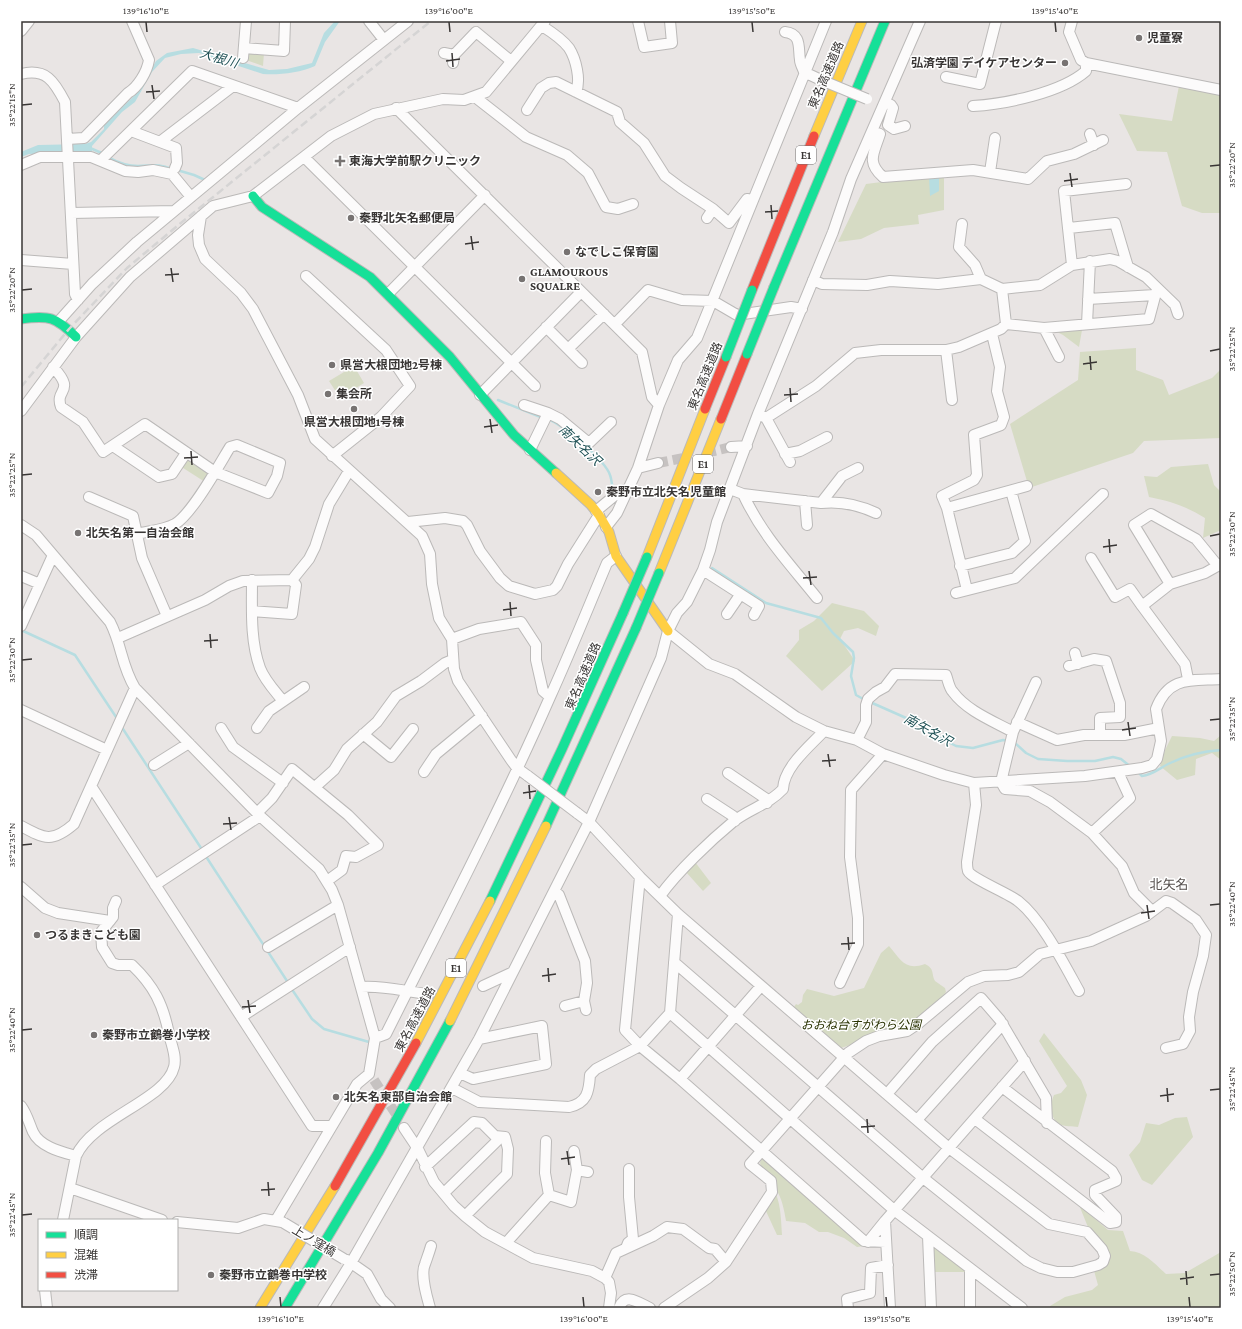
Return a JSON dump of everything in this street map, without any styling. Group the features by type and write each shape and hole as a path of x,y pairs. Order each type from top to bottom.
{"main road":[{"name":"東名高速道路","path":"260,1308 358,1146 456,968 530,821 578,717 647,557 806,154 862,21"},
{"name":"E1","path":"285,1308 376,1156 446,1029 577,765 659,573 774,287 885,21"},
{"path":"252,196 262,207 370,277 450,357 509,430 598,513 606,527 616,556 668,631"},
{"path":"21,319 43,315 59,320 76,337"}],"street":[{"path":"68,141 84,138 128,93 134,89 148,66 149,60 132,21"},
{"path":"246,21 244,53 284,51 285,21"},
{"path":"369,21 384,40"},
{"path":"59,320 117,260 174,211 298,108 408,21"},
{"path":"638,21 644,47 672,43 670,21"},
{"path":"606,527 617,513 638,468 659,405 678,360 697,338 826,21"},
{"path":"323,1308 348,1261 418,1149 479,1039 589,822 661,658 668,631 677,613 687,602 703,570 717,522 746,446 762,416 813,280 833,232 851,179 920,21"},
{"path":"946,77 980,84 996,21"},
{"path":"1072,21 1069,32 1081,60 1086,63 1221,90"},
{"path":"21,411 76,337 130,278 213,206 252,196 331,136 374,114 443,99 464,100 486,92 543,24 568,47 576,65 579,85 576,92"},
{"path":"444,53 453,59 476,32 511,61"},
{"path":"785,32 794,35 800,42 800,61 804,72 868,99 891,105 893,108 888,125 894,129 905,126"},
{"path":"972,106 994,105 1025,98 1074,80 1086,71 1086,63"},
{"path":"101,160 192,71 298,108"},
{"path":"21,74 38,72 48,78 56,87 64,102 68,141 75,294 78,300"},
{"path":"527,110 541,88 549,83 556,82 568,86 576,92 616,112 620,122 644,143 665,176 713,209 729,223 747,199 752,200"},
{"path":"161,140 233,86"},
{"path":"475,97 526,137 567,155 588,173 606,207 618,208 633,204"},
{"path":"396,108 642,352 652,397 659,405"},
{"path":"131,131 161,140 176,148 177,163 175,168"},
{"path":"872,131 880,134 872,160 874,169 884,177 973,170 1028,179 1047,161 1074,154 1099,142 1090,134"},
{"path":"990,172 995,138"},
{"path":"21,165 40,157 91,157 125,171 138,172 153,170 172,174 191,197"},
{"path":"304,157 535,386"},
{"path":"1072,265 1064,191 1126,184"},
{"path":"388,294 485,195"},
{"path":"707,218 713,209"},
{"path":"71,213 174,211"},
{"path":"201,216 198,235 199,245 205,259 241,293 253,309 298,395 315,439 422,536 427,546 432,564 435,601 440,618 452,639 454,649 452,660 458,681 518,768 589,822 640,877 678,914 949,1148 1048,1224 1087,1232 1102,1250 1105,1256 1103,1262 1098,1265 1074,1272 1057,1272 1041,1268 1027,1261 922,1177 674,962"},
{"path":"1069,228 1115,223 1128,267"},
{"path":"962,224 959,247 975,265 980,279"},
{"path":"813,280 822,284 867,285 890,281 938,284 980,279 1002,289 1040,285 1072,265 1110,259 1146,277 1156,292 1175,305 1178,314"},
{"path":"21,260 73,264"},
{"path":"1087,324 1090,261"},
{"path":"306,276 390,346 411,389 381,417 332,456"},
{"path":"762,416 816,386 855,353 881,350 946,350 959,347 1002,329 1006,324 1002,289"},
{"path":"615,324 648,290 682,300 713,300 737,315 791,308 802,309"},
{"path":"480,395 581,292"},
{"path":"1088,299 1156,292"},
{"path":"1006,324 1044,328 1149,319 1156,292"},
{"path":"568,349 604,314"},
{"path":"546,327 582,363"},
{"path":"1044,328 1059,357"},
{"path":"966,590 947,508 942,496 974,480 977,475 974,435 1001,425 1004,417 996,391 1000,367 992,334"},
{"path":"946,350 955,388 952,400"},
{"path":"53,366 65,383 65,387 60,397 61,407 84,422 104,452 145,424 215,472 268,494 277,476 280,463 237,445 230,447 215,472 202,493 180,520 168,527 136,534"},
{"path":"524,405 547,417 560,419 589,443 609,427"},
{"path":"762,416 788,458 826,437"},
{"path":"530,450 547,417"},
{"path":"113,446 158,477 172,474 186,453"},
{"path":"731,447 746,446"},
{"path":"638,468 658,463"},
{"path":"821,503 842,476 858,468"},
{"path":"292,580 315,547 329,504 349,471"},
{"path":"947,508 1027,486"},
{"path":"408,522 445,518 463,521 467,524 480,551 500,578 509,586 535,594 553,590 557,586 598,513 619,492 628,489"},
{"path":"730,489 744,494 821,503 830,502 864,507 876,513"},
{"path":"960,566 1012,553 1025,541 1012,491"},
{"path":"744,494 754,518 765,534 817,598"},
{"path":"956,593 1015,578 1103,494"},
{"path":"89,498 133,516 142,558 167,616"},
{"path":"805,501 807,525"},
{"path":"1142,606 1170,584 1205,574 1220,565 1196,539 1151,514 1134,525 1170,584"},
{"path":"21,525 36,535 110,622 118,638 126,673 135,688 259,815 319,869 327,881 338,905 375,1038 371,1077 357,1084 332,1126 280,1222 264,1219 238,1228 178,1222"},
{"path":"21,626 53,555"},
{"path":"375,1038 386,1034 407,992 518,768 607,563 616,556"},
{"path":"1092,564 1109,594 1115,597 1130,589 1185,664 1188,679"},
{"path":"703,570 759,606 754,615"},
{"path":"21,576 40,584"},
{"path":"118,638 205,600 229,586 252,580 292,580"},
{"path":"252,580 252,612 256,652 261,669 270,686 283,701"},
{"path":"252,612 292,614 296,585 292,580"},
{"path":"727,614 740,595"},
{"path":"452,639 479,629 521,622 536,645 536,660 543,691 550,697"},
{"path":"668,631 709,664 735,674 796,717 824,731 857,740 883,754 944,775 974,783 1085,776 1118,772 1152,765 1157,758 1161,740 1156,709 1158,703 1169,689 1188,679 1221,678"},
{"path":"1076,653 1074,665 1094,659 1106,661 1120,703 1120,717 1100,718 1100,735"},
{"path":"315,787 334,770 347,749 377,722 396,696 421,681 445,662 452,660"},
{"path":"857,740 866,722 866,705 868,699 885,687 895,674 946,675 952,691 957,697 980,714 1013,732"},
{"path":"1036,682 1013,732 1001,782 1005,789 1030,791 1050,802 1092,833 1122,866 1134,893 1152,910"},
{"path":"257,728 268,711 304,687"},
{"path":"21,826 40,837 61,835 74,824 135,688"},
{"path":"21,710 107,750"},
{"path":"424,772 436,754 482,716"},
{"path":"1017,722 1057,740 1084,735 1124,735 1160,728"},
{"path":"363,734 391,757 413,729"},
{"path":"226,731 233,747 253,766 283,783"},
{"path":"660,896 670,882 735,821 767,804 783,790 784,779 797,761 824,731"},
{"path":"154,765 189,743"},
{"path":"840,983 858,944 858,918 850,857 851,790 883,754"},
{"path":"155,885 259,815 292,769 348,814 378,845 356,857 346,856 342,870 327,881"},
{"path":"1092,833 1130,798 1118,772"},
{"path":"734,774 765,798 767,804"},
{"path":"974,783 976,805 967,862 968,870 974,877 997,888 1019,902 1041,928 1056,950 1067,980 1079,990"},
{"path":"91,786 312,1126 332,1126"},
{"path":"710,805 733,816 735,821"},
{"path":"640,877 625,1030 640,1046 680,1078 864,1241 886,1242"},
{"path":"21,887 45,908 58,914 110,921"},
{"path":"554,891 559,896 585,961 587,983 585,1006 565,1006"},
{"path":"63,1219 76,1156 80,1148 93,1133 162,1086 174,1066 174,1058 164,1012 150,984 132,965 118,965 112,962 102,947 101,932 110,921 116,901"},
{"path":"664,1308 708,1278 726,1262 772,1192 771,1181 750,1164 848,1052 866,1041 879,1036 907,1031 919,1023 968,982 984,976 1008,975 1019,972 1040,954 1091,942 1112,930 1135,922 1146,916 1166,901 1172,903 1200,923 1206,936 1204,956 1193,992 1189,1017 1190,1031 1183,1044 1166,1048"},
{"path":"268,948 338,905"},
{"path":"452,1088 479,1102 569,1107 577,1105 586,1098 589,1089 590,1075 596,1069 599,1069 640,1046 670,1013 678,914"},
{"path":"241,1017 350,947"},
{"path":"484,986 513,972"},
{"path":"361,987 380,986 407,992 429,994"},
{"path":"680,1078 761,986"},
{"path":"887,1094 932,1042 981,998 1003,1024 1046,1098 1047,1123"},
{"path":"670,1013 894,1210 1022,1308"},
{"path":"917,1120 1003,1024"},
{"path":"460,1073 473,1079 546,1064 542,1026 479,1039"},
{"path":"868,1242 922,1177 1025,1061"},
{"path":"975,1119 1110,1223 1116,1222 1116,1217 1096,1195 1095,1190 1116,1181 1114,1175 1002,1087"},
{"path":"21,1106 26,1112 34,1134 45,1145 76,1156"},
{"path":"425,1167 474,1122 482,1123 498,1137 505,1137 508,1149 507,1174 465,1216"},
{"path":"404,1128 418,1149 425,1167 434,1182 465,1216 485,1232 533,1258 592,1271 605,1278 608,1282 611,1293 609,1308"},
{"path":"444,1193 497,1141 498,1137"},
{"path":"506,1243 548,1195 545,1173 546,1141"},
{"path":"548,1195 572,1202 576,1170 574,1151"},
{"path":"625,1250 628,1243 633,1239 629,1197 629,1169"},
{"path":"576,1170 588,1172"},
{"path":"70,1188 159,1219"},
{"path":"885,1221 890,1308"},
{"name":"上ノ窪橋","path":"280,1222 348,1261 367,1274 381,1299 390,1308"},
{"path":"605,1278 616,1253 625,1250 667,1227 682,1229 709,1248 715,1249 726,1262"},
{"path":"928,1236 931,1308"},
{"path":"430,1308 424,1287 424,1264 428,1259 431,1246"},
{"path":"848,1308 847,1299 870,1293 871,1268 888,1265"},
{"path":"970,1269 970,1308"},
{"path":"45,1291 47,1308"},
{"path":"619,1308 621,1302 626,1299 630,1299 650,1308"}],"green space":[{"path":"249,51 264,53 263,66 246,60"},
{"path":"1179,86 1221,95 1221,213 1202,213 1182,206 1167,152 1137,151 1119,114 1172,121"},
{"path":"944,174 944,210 918,215 919,224 884,228 861,239 838,242 866,184"},
{"path":"1082,330 1079,347 1055,331"},
{"path":"1136,348 1136,370 1163,380 1169,395 1212,378 1221,369 1221,438 1144,441 1133,453 1029,488 1010,424 1078,380 1080,352"},
{"path":"354,366 364,383 340,398 329,381"},
{"path":"189,458 209,471 205,482 180,466"},
{"path":"1208,464 1214,485 1221,492 1221,530 1203,538 1205,518 1178,505 1149,497 1144,476 1157,477 1171,467"},
{"path":"832,603 864,611 879,626 876,636 858,628 844,631 840,639 855,661 822,691 786,656 799,640 799,630 814,621"},
{"path":"1221,735 1221,760 1212,753 1196,759 1195,775 1177,780 1160,766 1165,750 1172,736 1200,738 1214,741"},
{"path":"695,862 711,883 703,891 686,872"},
{"name":"おおね台すがわら公園","path":"889,946 904,963 913,966 925,964 932,969 935,981 945,988 946,992 934,1008 905,1027 841,1048 794,1007 796,1004 798,1005 802,1002 803,995 807,989 834,996 864,988 881,953"},
{"path":"1044,1033 1081,1080 1087,1095 1078,1127 1061,1125 1056,1122 1052,1115 1051,1106 1054,1095 1061,1093 1067,1086 1039,1041"},
{"path":"1187,1117 1193,1137 1152,1185 1142,1180 1129,1155 1140,1142 1146,1123 1159,1125 1175,1118"},
{"path":"764,1156 864,1246 857,1247 844,1238 828,1232 819,1232 805,1223 786,1221 784,1208 780,1197 761,1166 760,1162"},
{"path":"776,1194 780,1209 782,1235 777,1235 765,1209"},
{"path":"1079,1205 1108,1230 1123,1231 1130,1251 1145,1256 1166,1274 1185,1273 1221,1252 1221,1308 1050,1308 1050,1306 1065,1297 1092,1290 1098,1285 1093,1267 1104,1257 1090,1232"},
{"path":"930,1245 935,1246 965,1269 965,1272 931,1272"}],"water":[{"name":"大根川","path":"335,21 340,21 325,42 315,66 296,72 283,74 263,74 199,53 181,54 165,58 152,72 135,102 122,112 92,146 92,152 29,154 21,157 21,152 38,145 85,144 91,142 104,129 104,125 139,91 156,61 167,53 193,48 269,70 287,69 312,63 324,33"},
{"path":"939,176 939,191 930,196 929,177"}],"waterway":[{"name":"南矢名沢","path":"90,148 104,154"},
{"name":"南矢名沢","path":"108,157 130,165 159,165 172,169"},
{"name":"南矢名沢","path":"177,170 205,180"},
{"name":"南矢名沢","path":"498,400 543,418"},
{"name":"南矢名沢","path":"548,419 573,435 600,461 610,475 613,493"},
{"name":"南矢名沢","path":"712,568 766,603 821,618 833,633 853,652 854,658 851,676 856,695 865,700"},
{"path":"21,630 75,655 118,720"},
{"name":"南矢名沢","path":"870,702 922,725 931,733 956,746 973,748 1003,740 1009,741"},
{"path":"121,726 203,851"},
{"name":"南矢名沢","path":"1014,742 1026,753 1038,759 1095,761 1113,757 1121,759 1131,767"},
{"name":"南矢名沢","path":"1138,772 1142,776 1146,775 1187,756 1221,750"},
{"path":"205,855 289,984"},
{"path":"291,988 312,1019 324,1029 369,1042"}],"tunnel":[{"path":"706,453 731,447"},
{"path":"658,463 688,457"},
{"path":"374,1080 399,1119"}],"railway":[{"path":"21,387 69,329 127,268 431,21"}],"traffic: fast":[{"path":"774,287 885,21"},
{"path":"253,196 262,207 370,277 450,357 514,435 556,473"},
{"path":"747,354 774,287"},
{"path":"726,357 752,290"},
{"path":"21,319 39,317 52,319 63,325 76,337"},
{"path":"623,613 647,557"},
{"path":"636,628 659,573"},
{"path":"490,901 562,749 623,613"},
{"path":"546,826 636,628"},
{"path":"285,1308 378,1153 450,1021"}],"traffic: slow":[{"path":"814,136 862,21"},
{"path":"647,557 705,409"},
{"path":"659,573 721,419"},
{"path":"556,473 591,505 599,515 609,532 616,556 668,631"},
{"path":"450,1021 546,826"},
{"path":"416,1043 490,901"},
{"path":"260,1308 335,1186"}],"traffic: jam":[{"path":"752,290 814,136"},
{"path":"721,419 747,354"},
{"path":"705,409 726,357"},
{"path":"335,1186 416,1043"}],"place":[{"name":"児童寮","path":"1139,38"},
{"name":"弘済学園 デイケアセンター","path":"1065,63"},
{"name":"東海大学前駅クリニック","path":"340,161"},
{"name":"秦野北矢名郵便局","path":"351,218"},
{"name":"なでしこ保育園","path":"567,252"},
{"name":"GLAMOUROUS SQUALRE","path":"522,279"},
{"name":"県営大根団地2号棟","path":"332,365"},
{"name":"集会所","path":"328,394"},
{"name":"県営大根団地1号棟","path":"354,409"},
{"name":"秦野市立北矢名児童館","path":"598,492"},
{"name":"北矢名第一自治会館","path":"78,533"},
{"name":"つるまきこども園","path":"37,935"},
{"name":"秦野市立鶴巻小学校","path":"94,1035"},
{"name":"北矢名東部自治会館","path":"336,1097"},
{"name":"秦野市立鶴巻中学校","path":"211,1275"}],"district":[{"name":"北矢名","path":"1169,884"}]}
